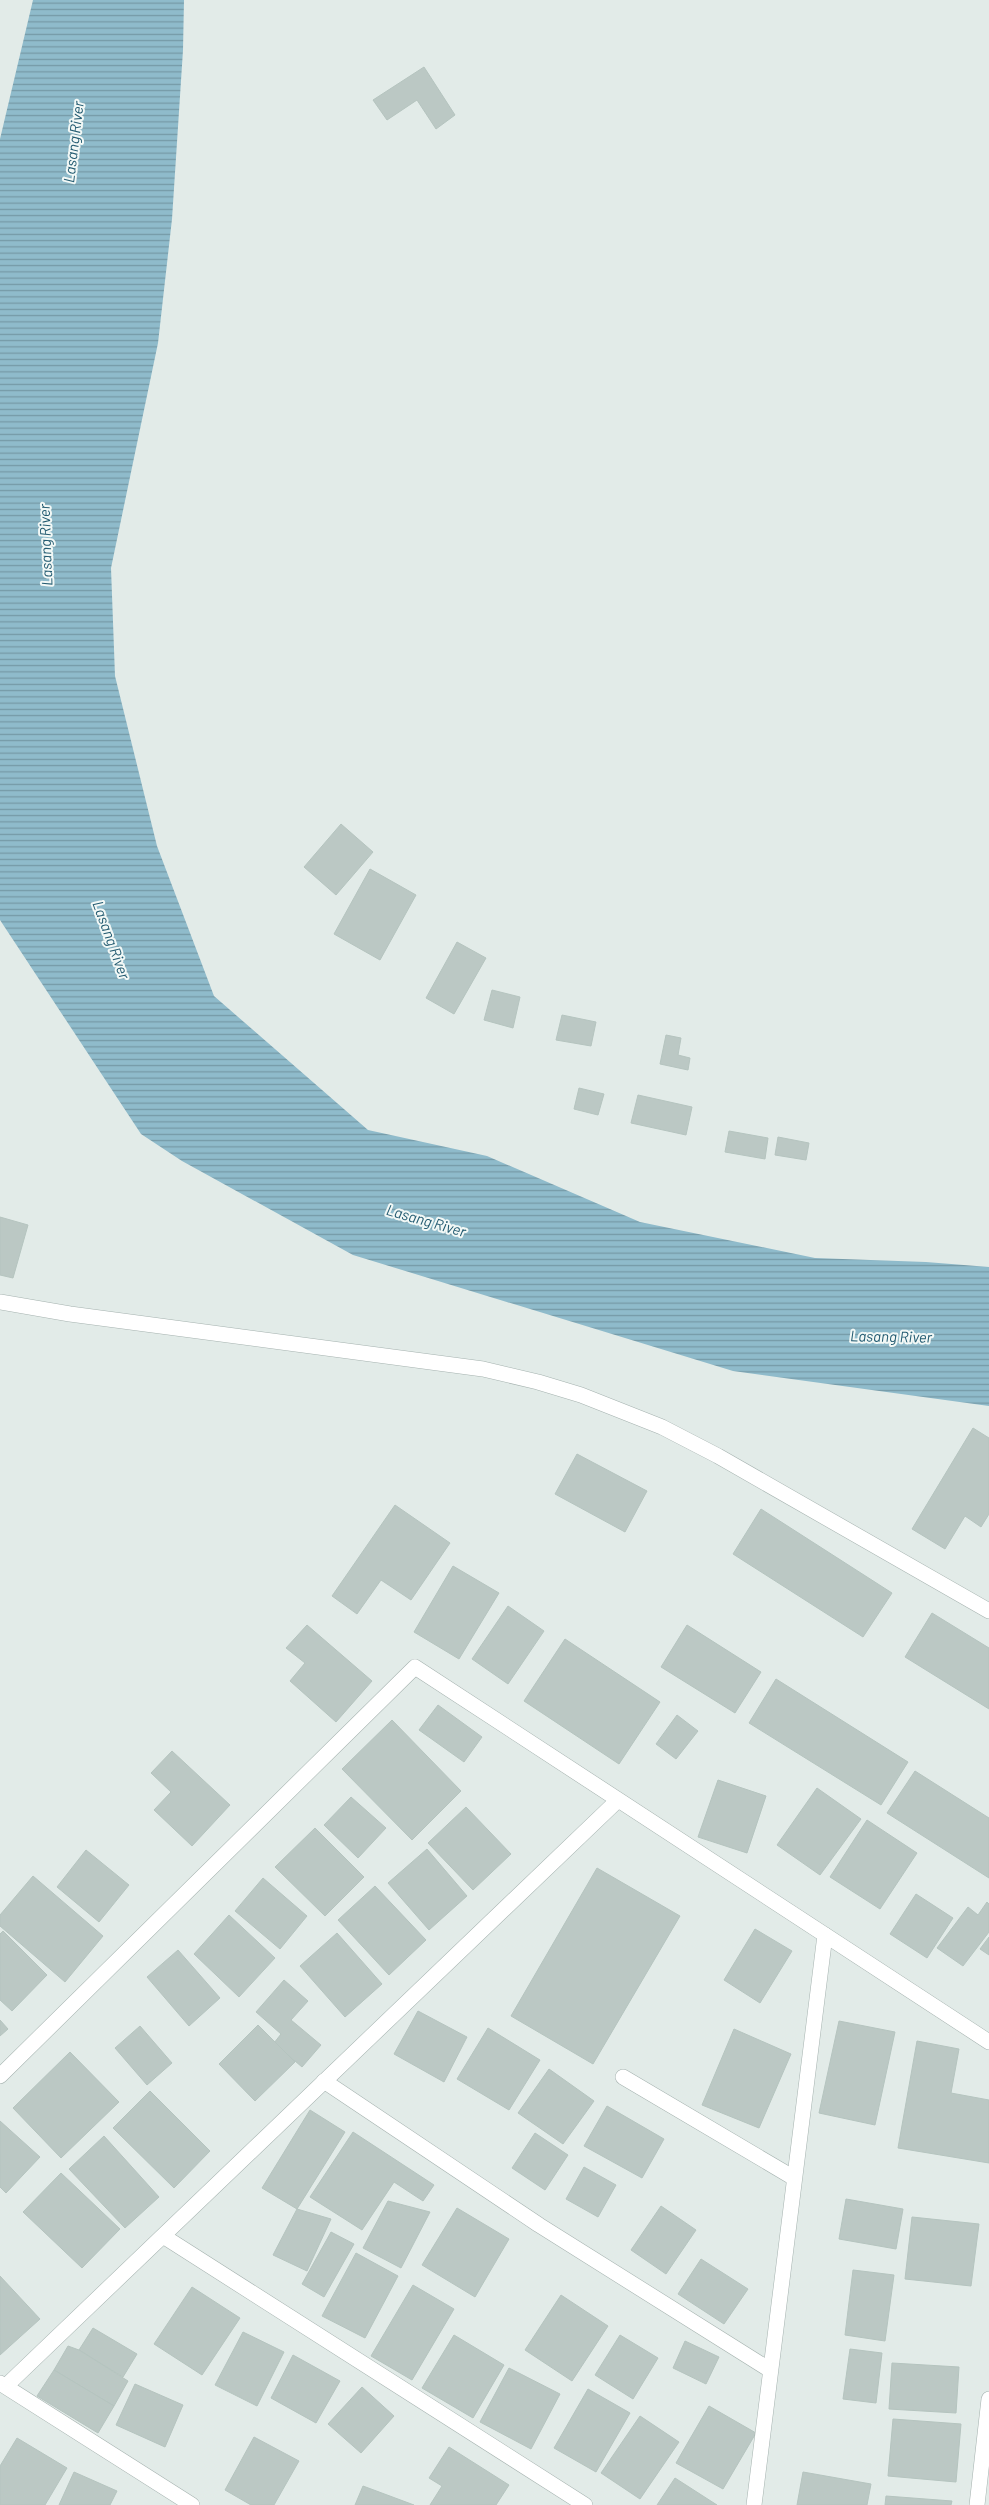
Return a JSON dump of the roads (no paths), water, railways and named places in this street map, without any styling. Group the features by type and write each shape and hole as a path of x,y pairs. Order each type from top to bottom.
{"street":[{"path":"0,1302 70,1314 483,1369 581,1395 662,1427 718,1456 989,1611"},
{"path":"0,2076 415,1667 989,2042"},
{"path":"192,2505 3,2384 164,2236 618,1801"},
{"path":"754,2505 825,1935"},
{"path":"623,2077 794,2178"},
{"path":"324,2082 539,2225 770,2370"},
{"path":"164,2236 585,2505"},
{"path":"977,2505 989,2399"}],"water":[{"name":"Lasang River","path":"33,0 184,0 183,50 172,219 158,343 111,568 115,676 157,846 214,996 368,1130 487,1156 640,1222 815,1258 926,1262 989,1267 989,1406 733,1371 353,1255 182,1161 141,1134 0,920 0,139"}]}
